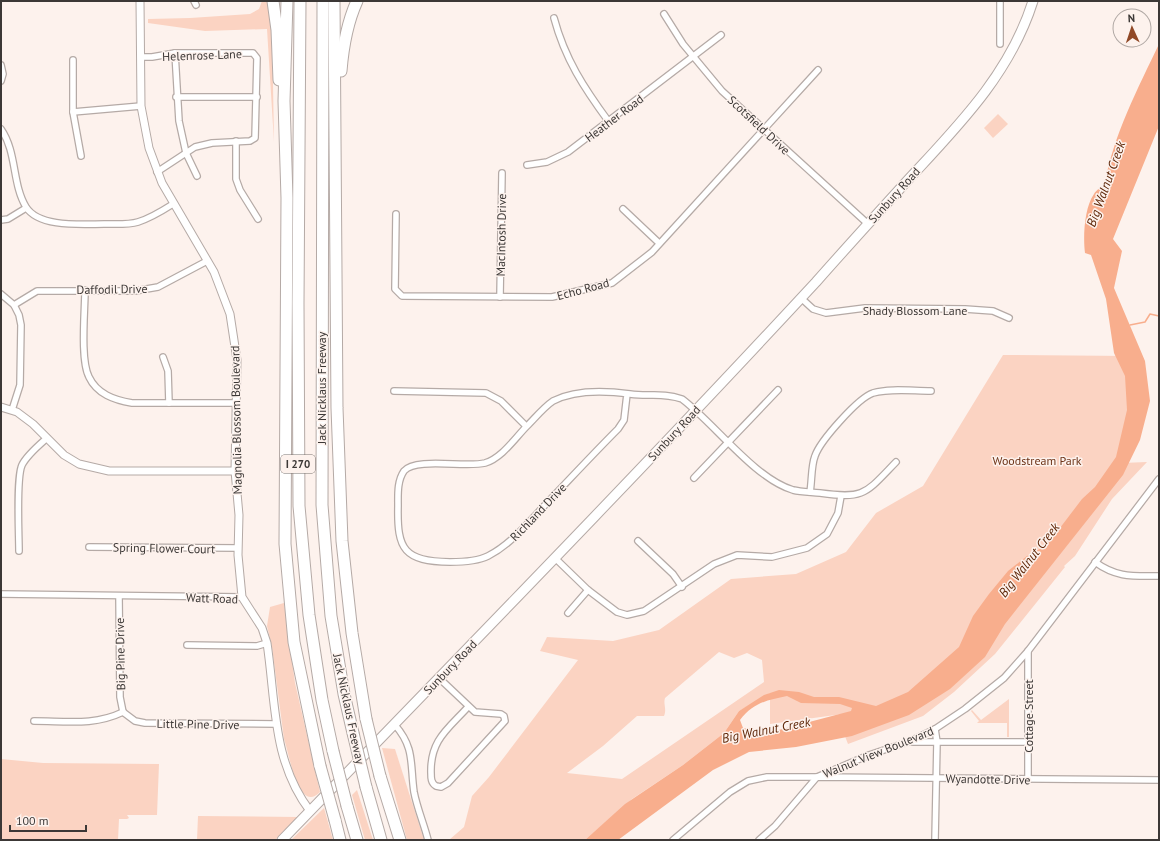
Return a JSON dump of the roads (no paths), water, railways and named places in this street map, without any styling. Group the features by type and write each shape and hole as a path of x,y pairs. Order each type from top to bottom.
{"highway":[{"path":"273,1 277,30 278,75 284,102"},
{"path":"284,1 287,26"},
{"path":"287,1 284,102 286,198 286,544 294,642 320,766 340,840"},
{"name":"Jack Nicklaus Freeway","path":"300,1 298,303 299,506 309,615 322,700 333,751 357,840"},
{"name":"Jack Nicklaus Freeway","path":"323,1 322,504 331,616 344,694 366,787 381,840"},
{"path":"334,1 337,408 342,541 352,633 366,719 380,776 400,840"},
{"path":"336,199 340,74 344,43 351,14 357,1"}],"main road":[{"name":"Sunbury Road","path":"282,840 395,725 555,558 801,298 868,224 986,91 1016,43 1033,1"}],"street":[{"name":"Magnolia Blossom Boulevard","path":"140,1 141,106 149,148 157,172 173,204 207,261 230,314 237,360 235,471 239,515 238,548 242,597"},
{"path":"1000,1 1000,44"},
{"name":"Scotsfield Drive","path":"664,14 693,56 722,91 868,224"},
{"path":"554,18 566,54 582,84 609,122"},
{"name":"Heather Road","path":"527,165 547,162 568,152 721,35"},
{"path":"175,53 176,97 179,121 186,153 197,176"},
{"name":"Helenrose Lane","path":"141,57 152,57 175,53 255,54 257,58 255,138 236,141"},
{"path":"73,60 73,112 81,156"},
{"path":"1,65 3,74 1,81"},
{"name":"Echo Road","path":"396,214 395,284 398,293 407,297 552,297 612,283 652,252 818,70"},
{"path":"176,97 257,97"},
{"path":"73,112 141,106"},
{"path":"1,129 7,138 18,184 26,208 38,218 63,224 136,223 152,217 173,204"},
{"path":"157,172 196,147 212,143 236,141 236,179 240,190 258,219"},
{"name":"MacIntosh Drive","path":"500,297 502,173"},
{"path":"1,220 8,219 26,208"},
{"path":"624,209 659,243"},
{"name":"Daffodil Drive","path":"14,305 37,291 135,290 158,287 207,261"},
{"path":"85,290 85,360 89,377 105,395 118,401 237,403"},
{"path":"1,294 14,305 19,315 20,385 12,410"},
{"name":"Shady Blossom Lane","path":"801,298 814,309 826,313 865,308 964,309 993,312 1009,318"},
{"path":"163,356 168,371 169,403"},
{"path":"694,478 778,390"},
{"path":"394,391 486,394 501,401 526,426 554,401 582,392 667,394 682,399 770,480 792,490 848,497 862,494 873,486 896,462"},
{"path":"810,492 814,456 824,438 861,400 870,394 880,391 931,391"},
{"name":"Richland Drive","path":"526,426 501,453 487,462 470,465 421,464 405,470 400,479 398,488 397,531 398,538 406,551 417,558 428,562 460,562 487,557 510,542 618,429 624,420 628,394"},
{"path":"1,407 17,412 33,424 64,455 79,464 109,470 235,471"},
{"path":"19,551 19,480 21,466 29,455 47,438"},
{"name":"Walnut View Boulevard","path":"673,840 730,792 748,781 767,777 817,777 869,755 908,742 935,729 965,708 1004,678 1028,652 1159,479"},
{"path":"555,558 588,590 612,610 627,615 644,611 714,564 737,555 772,557 807,548 827,534 838,513 841,496"},
{"path":"638,541 673,574 682,586"},
{"name":"Spring Flower Court","path":"89,547 238,548"},
{"path":"1095,562 1118,574 1159,576"},
{"path":"568,613 588,590"},
{"name":"Watt Road","path":"1,594 242,597 262,628 267,643 277,724 285,768 299,797 310,811"},
{"name":"Big Pine Drive","path":"119,596 120,697 123,712"},
{"path":"187,645 257,646 267,643"},
{"name":"Cottage Street","path":"1028,652 1028,780"},
{"path":"439,678 475,712 483,714 501,714 504,716 505,721 448,783 441,787 436,786 432,782 431,776 435,745 468,707"},
{"path":"34,721 91,722 108,720 123,712"},
{"name":"Little Pine Drive","path":"123,712 134,721 145,723 277,724"},
{"path":"395,725 401,732 410,750 414,794 428,840"},
{"path":"935,729 937,742 935,778 935,840"},
{"path":"908,742 1028,742"},
{"path":"759,840 775,826 817,777"},
{"name":"Wyandotte Drive","path":"817,777 1159,780"}],"water":[{"name":"Big Walnut Creek","path":"1159,44 1159,126 1113,239 1122,251 1114,288 1145,361 1150,401 1140,440 1123,475 1005,624 985,657 950,689 909,715 852,736 796,747 749,752 713,770 618,840 585,840 625,804 683,765 724,733 739,711 764,695 779,690 799,692 814,697 839,697 876,706 908,692 959,647 973,616 1008,571 1027,556 1047,545 1082,499 1095,487 1116,457 1127,410 1125,376 1114,353 1106,299 1091,255 1085,253 1084,239 1086,215 1094,194 1105,184 1114,149 1127,112","holes":["787,696 801,703 840,704 852,708 851,711 775,731 743,728 740,720 755,706 773,699"]}],"waterway":[{"path":"1130,325 1145,322 1150,314 1159,316"}],"park label":[{"name":"Woodstream Park","path":"1037,460"}]}
